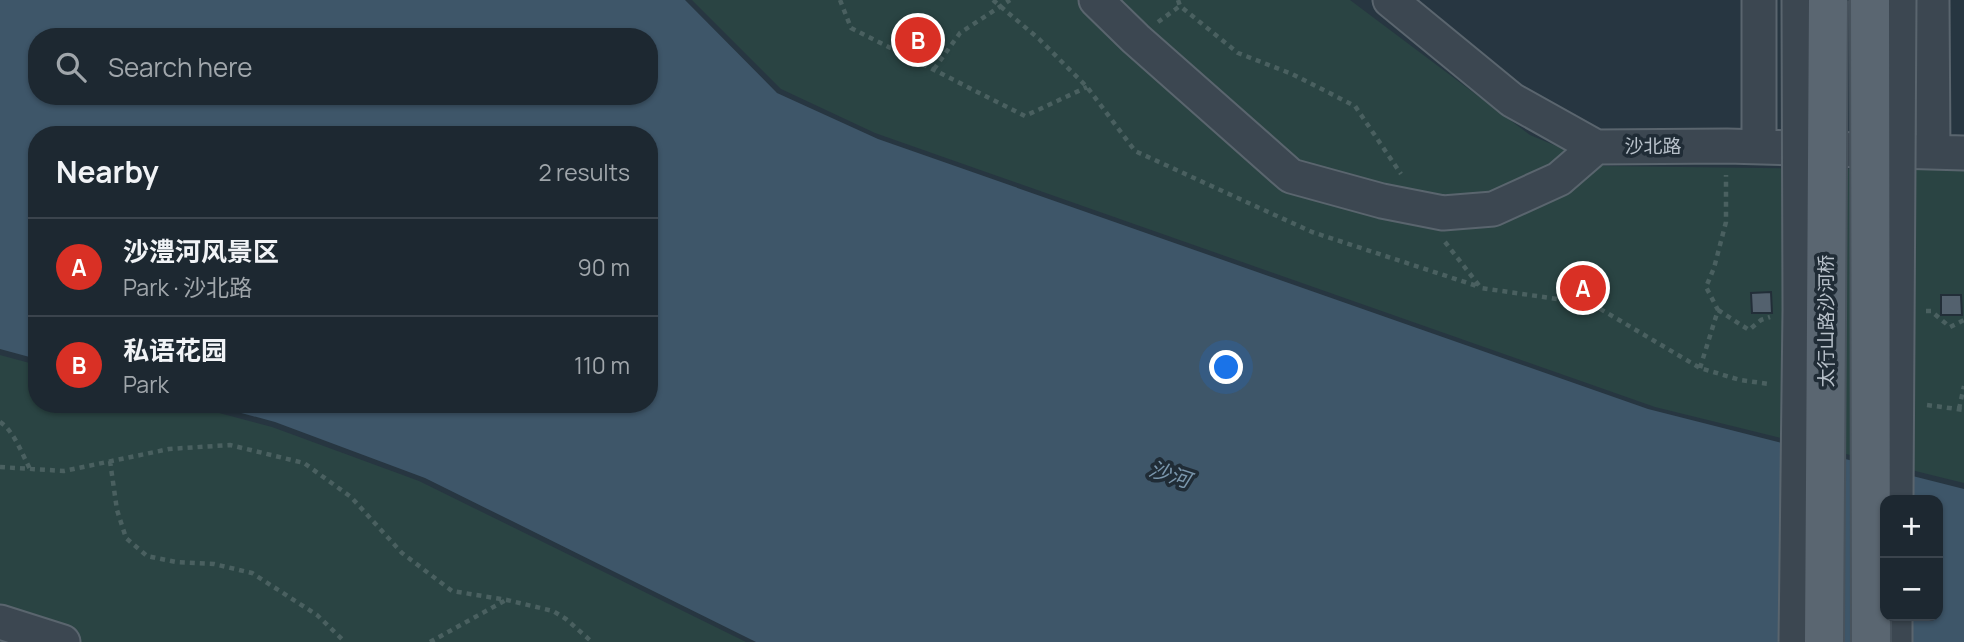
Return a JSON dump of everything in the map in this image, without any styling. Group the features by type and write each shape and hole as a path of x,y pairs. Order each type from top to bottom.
{"main road":[{"name":"太行山路沙河桥","path":"1824,642 1828,0"},
{"path":"1870,0 1871,642"}],"street":[{"path":"1096,0 1136,39 1291,176 1382,201 1443,213 1493,209 1559,178 1596,147"},
{"name":"沙北路","path":"1390,0 1512,100 1596,147 1743,146 1949,152"},
{"path":"1743,146 1759,0"},
{"path":"1796,642 1800,310 1798,0"},
{"path":"1896,495 1899,0"},
{"path":"1932,0 1949,152"},
{"path":"1895,621 1895,642"},
{"path":"0,622 64,642"}],"path":[{"path":"839,0 851,27 1025,116 1087,87"},
{"path":"993,0 1040,39 1087,87 1135,150 1224,194 1312,232 1481,288 1592,304 1700,368 1740,380 1781,386"},
{"path":"934,69 960,33 1010,0"},
{"path":"1178,0 1180,6 1238,53 1292,74 1355,106 1396,164 1417,207 1481,288"},
{"path":"1743,146 1714,268 1706,287 1718,310 1749,330"},
{"path":"1700,368 1718,310"},
{"path":"1950,327 1964,320"},
{"path":"1918,403 1961,409 1964,386"},
{"path":"0,422 18,445 30,470"},
{"path":"0,467 64,471 169,449 230,445 304,463 351,497 402,553 452,591 553,611 592,642"},
{"path":"110,461 117,510 127,538 147,556 176,562 214,564 252,573 317,615 345,642"},
{"path":"430,642 507,600"}],"green space":[{"path":"692,0 1350,0 1530,135 1604,166 1849,169 1964,161 1964,483 1655,407 875,133 781,89"},
{"path":"0,355 28,363 28,413 219,413 272,427 419,481 746,642 0,642"}],"water":[{"name":"沙河","path":"0,0 685,0 777,93 878,139 1648,409 1964,489 1964,642 756,642 425,478 275,422 242,413 658,413 658,126 28,126 28,357 0,349"}],"building":[{"path":"1771,292 1772,313 1752,313 1751,293"},
{"path":"1941,295 1961,295 1962,315 1941,315"}],"place":[{"name":"私语花园","path":"918,40"},
{"name":"沙澧河风景区","path":"1583,288"}]}
